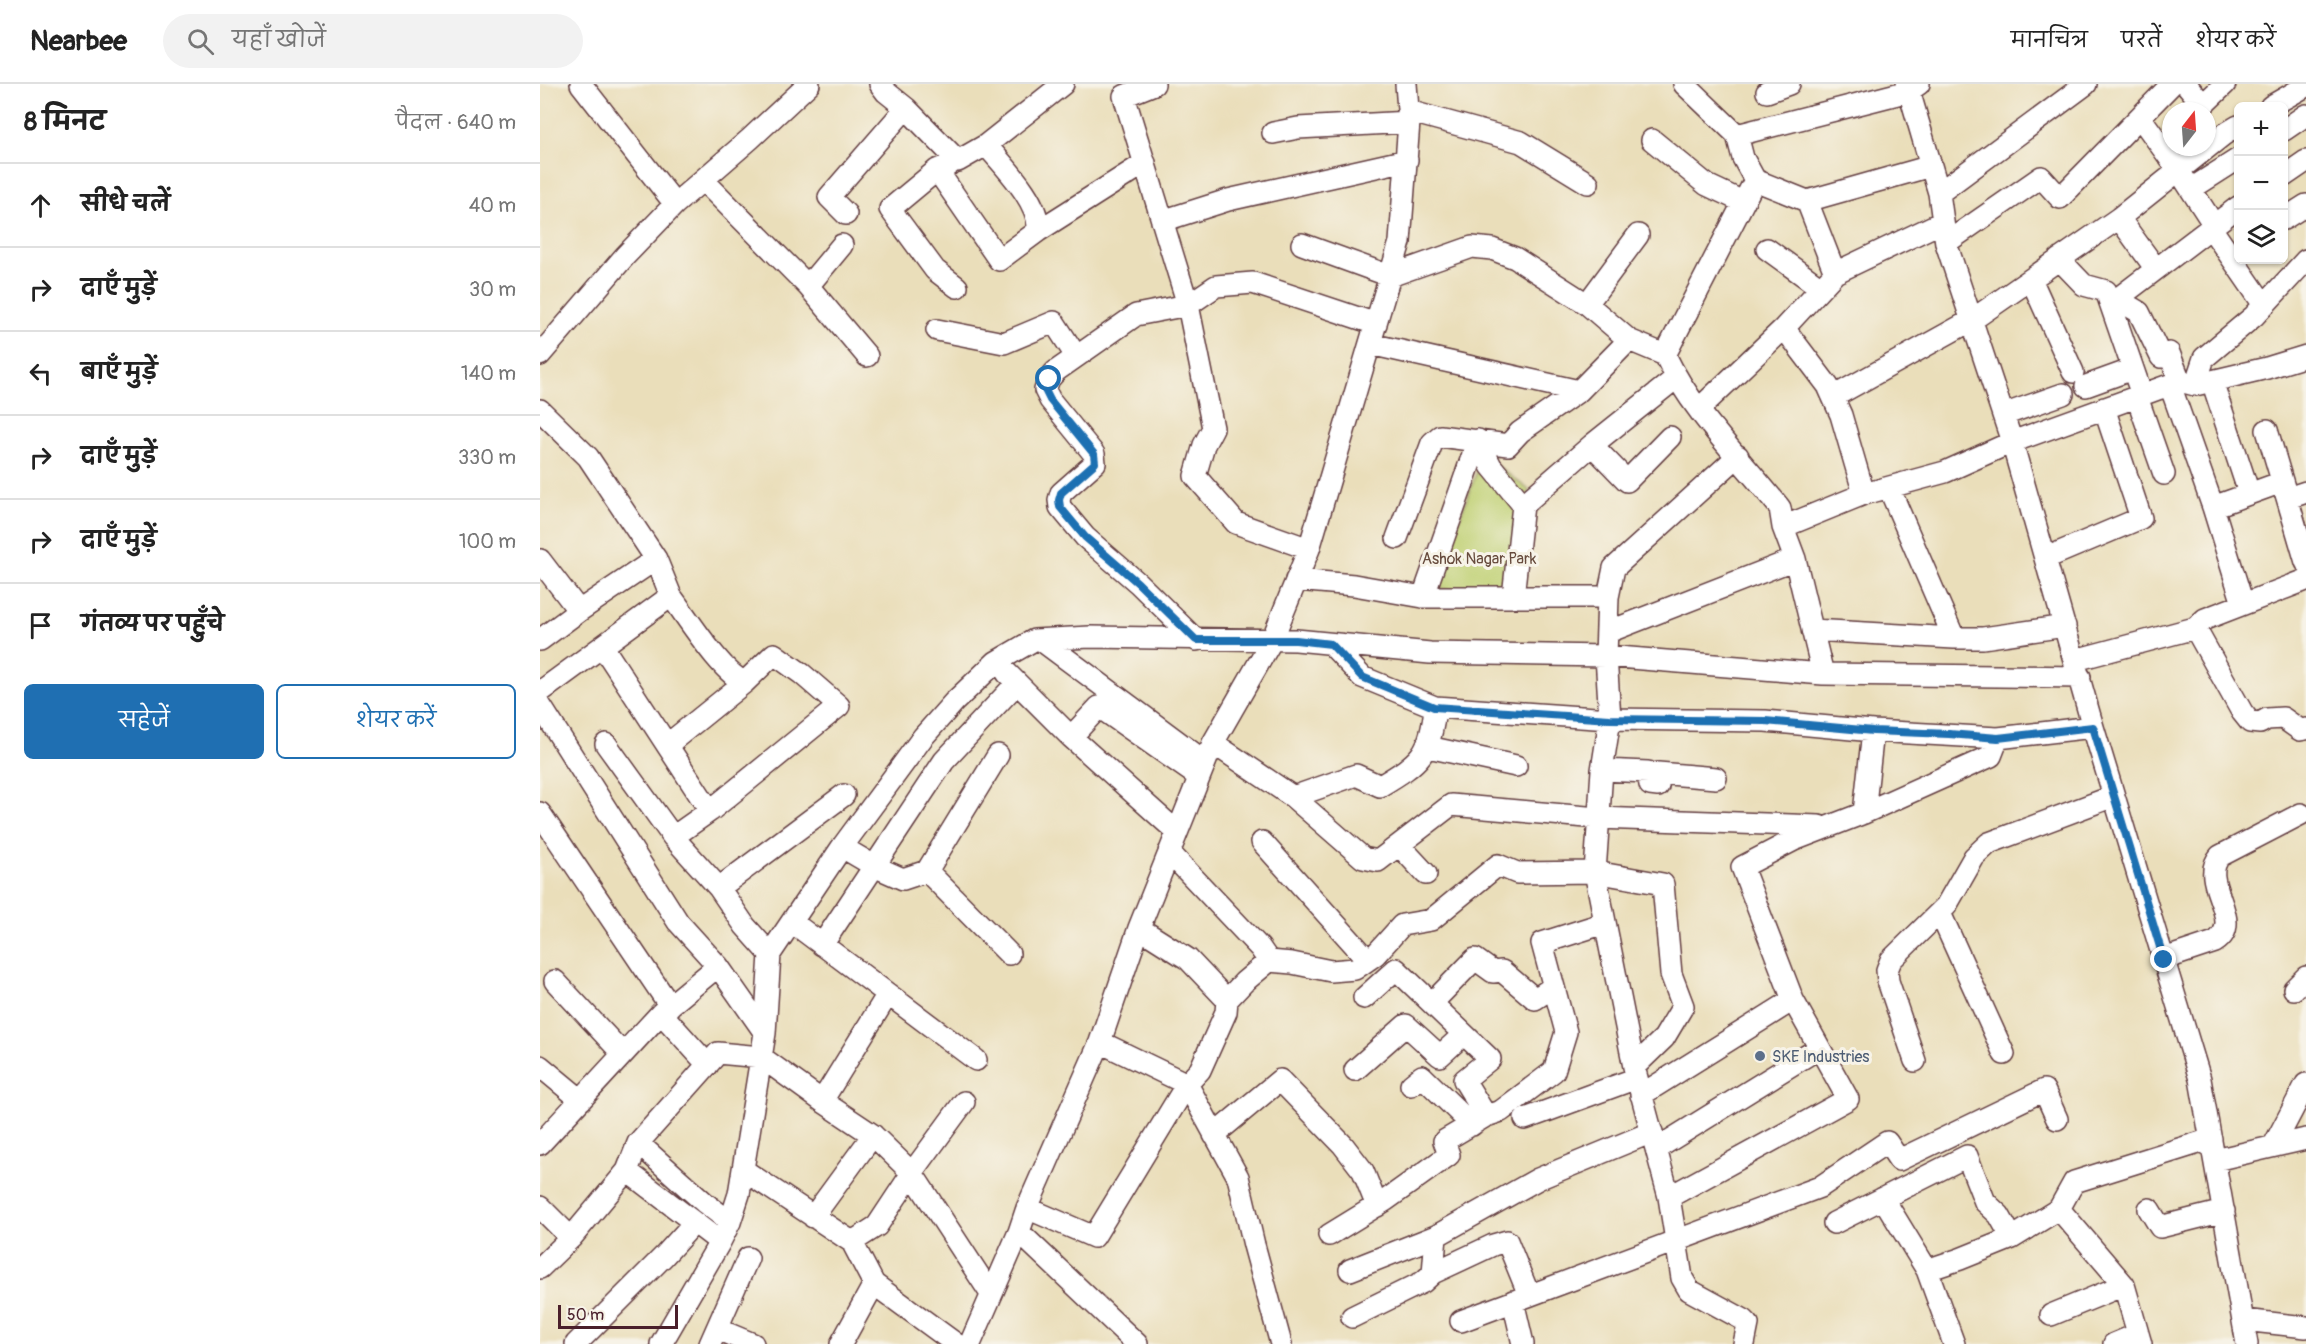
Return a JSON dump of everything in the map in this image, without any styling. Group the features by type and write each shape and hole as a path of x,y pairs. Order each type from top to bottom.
{"street":[{"path":"581,84 675,204"},
{"path":"540,356 624,256 675,204 809,84"},
{"path":"880,84 958,161"},
{"path":"957,287 935,270 890,209 937,170 986,145 1063,84"},
{"path":"1154,84 1124,96 1188,305 1214,428 1204,445 1195,476 1236,523 1309,549"},
{"path":"970,1344 1100,1042 1139,928 1206,761 1272,640 1309,549 1400,242 1407,160 1406,84"},
{"path":"1684,84 1737,135 1743,158 1755,180 1807,201 1931,166"},
{"path":"1767,92 1789,84"},
{"path":"1939,193 2086,84"},
{"path":"1946,243 2041,177 2060,198 2172,84"},
{"path":"2186,84 2200,102"},
{"path":"2211,102 2225,84"},
{"path":"1737,135 1912,86 1939,193 1946,243 2012,442 2093,727 2200,1079 2247,1344"},
{"path":"2278,102 2306,86"},
{"path":"846,214 829,196 906,108"},
{"path":"1273,133 1408,116 1521,142 1588,183"},
{"path":"2288,127 2306,116"},
{"path":"2139,117 2191,189 2212,227 2264,305"},
{"path":"2216,117 2231,130 2238,156"},
{"path":"1833,397 1972,320 2119,218 2231,130"},
{"path":"1652,140 1707,185 1743,202"},
{"path":"986,145 1023,192 1039,220 1038,231"},
{"path":"1162,221 1228,200 1407,160"},
{"path":"2191,189 2234,160"},
{"path":"2288,173 2306,161"},
{"path":"937,170 999,260 1038,231 1145,164"},
{"path":"703,180 808,286 867,356"},
{"path":"1665,355 1755,180"},
{"path":"1807,201 1828,280"},
{"path":"2288,216 2306,206"},
{"path":"2234,210 2117,299 2139,312 2161,357 2169,353 2189,383 2249,493"},
{"path":"2119,218 2156,269"},
{"path":"1699,410 1784,328 1828,280 1942,222"},
{"path":"1587,304 1638,235"},
{"path":"1302,244 1390,276 1472,247 1492,249 1515,258 1587,304 1629,340 1665,355 1676,378 1699,410 1780,508 1783,527 1795,559 1823,674"},
{"path":"808,286 842,245"},
{"path":"1767,249 1828,280"},
{"path":"2059,260 2084,285 2106,291 2133,369 2139,396 2164,474"},
{"path":"2243,604 2212,507 2189,383 2204,358 2264,305 2306,261"},
{"path":"2031,279 2079,379 2133,369"},
{"path":"1196,640 1138,583 1085,537 1060,507 1061,493 1095,463 1094,454 1050,400 1045,390 1049,379 1076,356 1136,315 1188,305 1216,286 1253,283 1376,324"},
{"path":"937,330 1004,343 1054,322 1076,356"},
{"path":"1784,328 1828,386 1841,415 1864,494"},
{"path":"1397,538 1432,443 1440,436 1508,445 1520,432 1579,391 1629,340"},
{"path":"1370,344 1579,391"},
{"path":"2267,368 2306,347"},
{"path":"1783,527 1864,494 1945,472 2012,442 2139,396 2189,383 2267,368 2306,356"},
{"path":"1513,597 1523,505 1592,445 1676,378"},
{"path":"2003,415 2063,394"},
{"path":"2046,558 2141,518 2104,408"},
{"path":"540,410 588,458 656,559 671,596 725,668 737,680 745,682"},
{"path":"2267,430 2292,491 2306,562"},
{"path":"1592,445 1627,481 1670,437"},
{"path":"1478,440 1491,466 1523,505"},
{"path":"1424,597 1478,440"},
{"path":"1738,456 1614,568 1608,597 1606,656 1610,719 1602,770 1595,872 1637,1080 1669,1197 1682,1278 1689,1290 1748,1324 1744,1344"},
{"path":"1889,488 1954,638"},
{"path":"2212,507 2249,493 2292,491"},
{"path":"540,640 656,559"},
{"path":"1608,632 1795,559"},
{"path":"540,560 579,611"},
{"path":"1296,580 1354,585 1424,597 1608,597"},
{"path":"661,1344 730,1222 745,1171 765,1033 770,954 842,847 923,737 954,702 996,662 1034,640 1090,637 1272,640 1430,653 1606,656 1823,674 2078,668 2195,628 2205,619 2306,580"},
{"path":"540,692 671,596"},
{"path":"1812,630 1954,638 2012,635 2066,626"},
{"path":"2195,628 2242,712 2250,722 2260,723 2267,719 2283,718 2300,730 2306,729"},
{"path":"1041,640 1206,761"},
{"path":"1331,644 1362,677 1434,707 1610,719 1765,721 1873,731 1998,738 2093,727"},
{"path":"603,647 710,811"},
{"path":"667,745 745,682 774,654 795,667 839,706 710,811 673,837"},
{"path":"996,662 1071,737 1177,832"},
{"path":"822,945 876,867 944,761 1017,683"},
{"path":"540,705 678,922 718,966 765,1033"},
{"path":"1071,737 1099,707 1206,761 1293,796 1363,858 1378,861 1451,805 1598,818 1829,827"},
{"path":"1293,796 1356,775 1380,786 1400,774 1428,747 1433,731 1434,707"},
{"path":"1864,813 1873,731"},
{"path":"1669,1197 1848,1099 1793,1000 1742,867 1794,840 1864,813 1991,756 1998,738"},
{"path":"606,744 673,837 719,888 745,926 770,954"},
{"path":"1428,747 1515,765"},
{"path":"842,847 876,867 903,879 927,870 998,755"},
{"path":"1602,770 1648,772 1650,785 1658,786 1658,772 1716,778"},
{"path":"719,888 844,795"},
{"path":"1915,1061 1888,981 1887,970 1891,960 1940,914 1974,857 1989,843 2114,796"},
{"path":"540,813 665,1010 708,1065"},
{"path":"2164,960 2215,942 2223,937 2227,930 2225,911 2214,882 2214,863 2220,856 2301,814"},
{"path":"1262,843 1368,960"},
{"path":"1400,846 1426,874"},
{"path":"1169,852 1260,948 1269,961"},
{"path":"1027,1208 1094,1237 1186,1084 1200,1070 1226,1012 1227,1000 1244,982 1269,961 1339,972 1355,969 1368,960 1402,925 1431,920 1498,865 1517,873 1595,872 1664,884 1671,974 1683,1006 1637,1080"},
{"path":"927,870 1009,954"},
{"path":"1940,914 2004,1054"},
{"path":"792,922 976,1060"},
{"path":"1329,1235 1377,1206 1449,1155 1443,1141 1479,1120 1501,1111 1554,1071 1566,1032 1542,943 1605,923"},
{"path":"1139,928 1188,959 1227,1000"},
{"path":"1432,1003 1475,959 1492,972 1502,971 1535,999 1553,987"},
{"path":"540,1144 665,1010 718,966"},
{"path":"1364,998 1396,969 1490,1059 1464,1080 1479,1120"},
{"path":"555,981 623,1054"},
{"path":"822,1101 888,994"},
{"path":"1525,1119 1637,1080 1793,1000"},
{"path":"1355,1070 1406,1025 1440,1056 1464,1034"},
{"path":"1100,1042 1186,1084 1238,1177 1281,1344"},
{"path":"1350,1270 1436,1236 1538,1179 1654,1140 1819,1048"},
{"path":"540,1268 571,1238 627,1171 638,1143 718,1053 761,1057 873,1135 912,1173 991,1293"},
{"path":"540,1066 580,1100"},
{"path":"1411,1085 1422,1076 1479,1120"},
{"path":"1214,1135 1280,1080 1363,1170 1377,1206"},
{"path":"2274,1145 2306,1084"},
{"path":"1461,1321 1820,1187 1887,1142 1899,1160 2044,1090 2057,1119"},
{"path":"852,1242 877,1226 964,1102"},
{"path":"813,1217 873,1135"},
{"path":"1927,1270 2012,1238 2059,1209 2074,1182 2211,1139"},
{"path":"2215,1160 2306,1139"},
{"path":"638,1143 705,1203 730,1222"},
{"path":"1834,1223 1967,1156 1985,1202 1999,1215 2012,1238"},
{"path":"627,1171 720,1242"},
{"path":"745,1171 852,1242 874,1284 956,1344"},
{"path":"1883,1198 1927,1270 1954,1344"},
{"path":"540,1207 571,1238"},
{"path":"2059,1209 2124,1285 2140,1339 2115,1344"},
{"path":"2149,1209 2160,1227 2224,1211"},
{"path":"576,1344 694,1223"},
{"path":"1019,1232 1137,1344"},
{"path":"1433,1273 1436,1236"},
{"path":"1352,1317 1423,1282 1433,1273 1493,1245 1507,1241 1521,1298 1523,1344"},
{"path":"748,1258 713,1336 753,1344"},
{"path":"841,1344 874,1284"},
{"path":"2051,1315 2124,1285"},
{"path":"2243,1320 2304,1322"}],"green space":[{"name":"Ashok Nagar Park","path":"1483,455 1529,490 1510,592 1433,589"}],"place":[{"name":"SKE Industries","path":"1760,1056"}],"route":[{"path":"1049,379 1045,390 1050,400 1094,454 1095,463 1061,493 1060,507 1085,537 1138,583 1196,640 1296,640 1331,644 1362,677 1434,707 1610,719 1765,721 1873,731 1998,738 2093,727 2164,960"}]}
